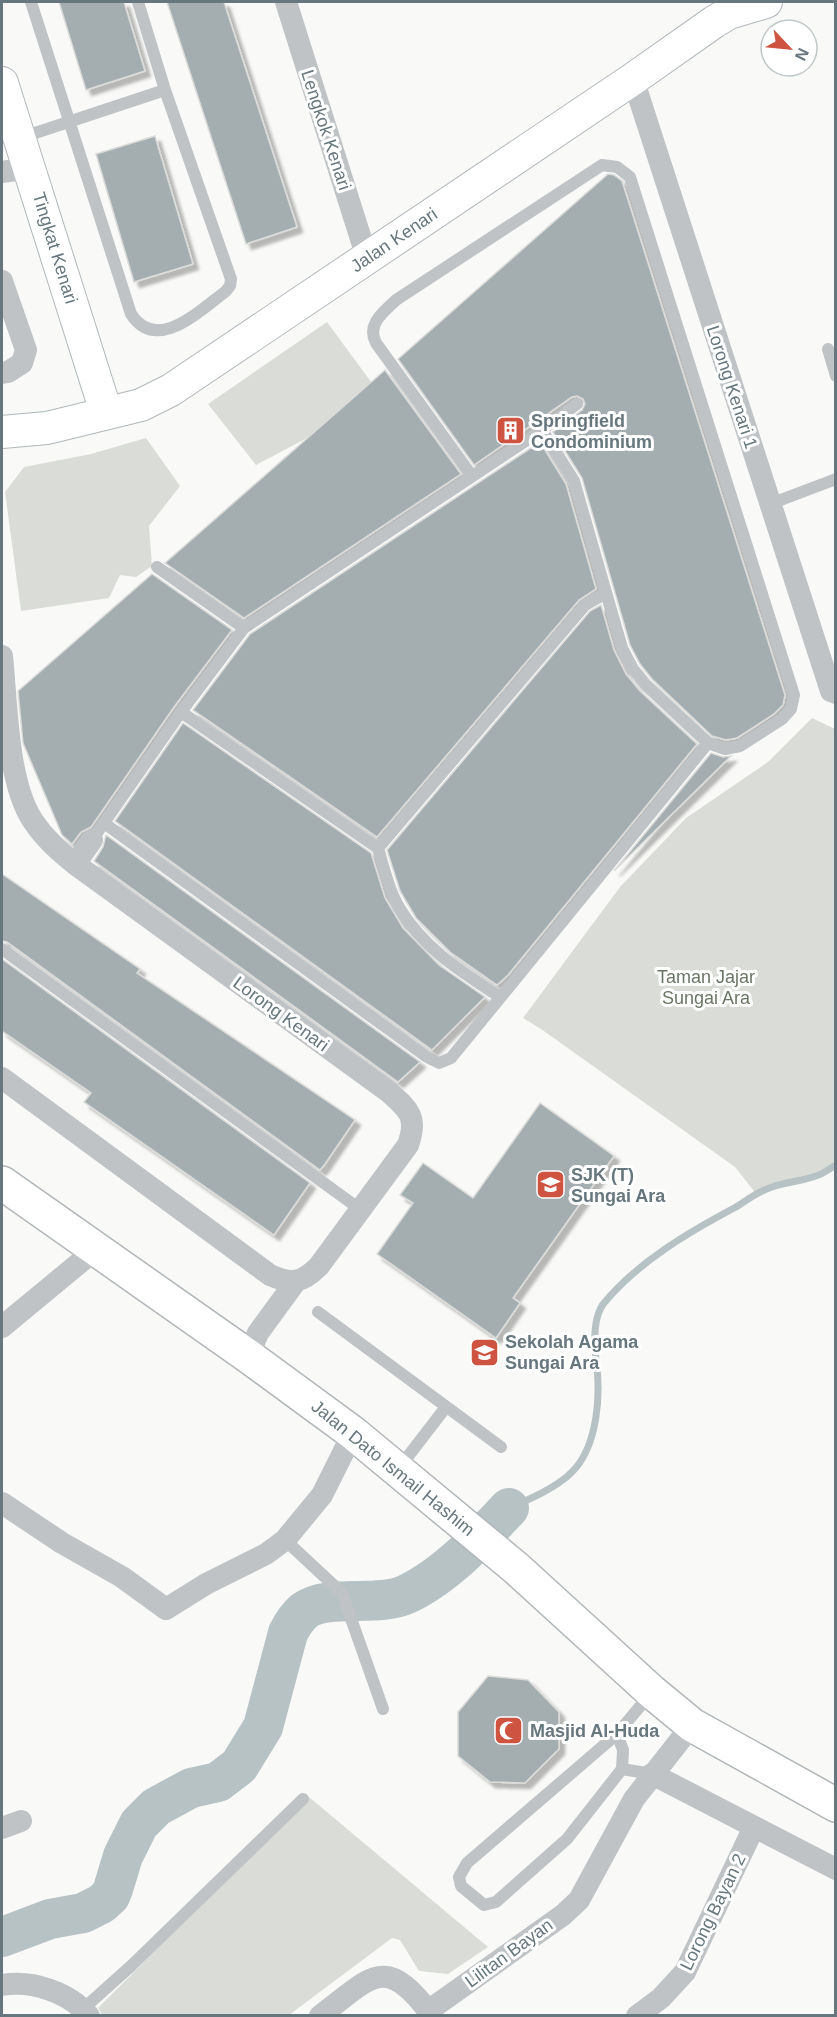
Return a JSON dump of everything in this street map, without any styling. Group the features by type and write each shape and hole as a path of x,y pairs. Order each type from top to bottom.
{"main road":[{"name":"Jalan Dato Ismail Hashim","path":"2,1183 248,1356 353,1433 516,1568 652,1692 692,1725 836,1805"},
{"name":"Jalan Dato Ismail Hashim","path":"770,1770 836,1784"}],"street":[{"name":"Lengkok Kenari","path":"286,2 367,258"},
{"name":"Jalan Kenari","path":"2,432 48,428 141,405 171,390 633,80 729,12 766,2"},
{"name":"Lorong Kenari 1","path":"633,80 831,691 836,693"},
{"name":"Tingkat Kenari","path":"2,83 19,138 15,170 106,412"},
{"path":"2,281 26,350 22,363 2,373"},
{"name":"Lorong Kenari","path":"2,656 7,770 32,820 49,842 75,864 389,1092 403,1104 411,1116 413,1130 408,1145 320,1266 308,1278 296,1281 258,1333 248,1356"},
{"path":"75,864 98,832"},
{"path":"2,1078 270,1275 284,1281 296,1281"},
{"path":"2,1328 95,1250"},
{"path":"2,1503 62,1543 122,1577 166,1609 206,1584 266,1554 285,1540 322,1495 353,1433"},
{"name":"Lilitan Bayan","path":"320,2016 376,1976 389,1976 400,1981 430,2013 563,1915 579,1900 634,1799 692,1725"},
{"path":"652,1774 836,1869"},
{"name":"Lorong Bayan 2","path":"637,2016 661,1998 685,1972 754,1827"},
{"path":"2,1985 29,1986 54,1991 69,1997 86,2012"}],"lane":[{"path":"31,2 131,314 142,326 149,329 170,329 182,324 225,292 230,286 231,279 165,90 138,2"},
{"path":"19,138 165,90"},
{"path":"472,476 376,343 372,335 373,327 378,318 396,300 602,165 617,167 630,177 794,695 791,709 782,718 740,746 725,749 708,743 646,685 633,669 622,648 574,481 542,430"},
{"path":"828,349 835,375"},
{"path":"577,404 542,430 244,628 181,712 98,832 427,1058 439,1063 451,1058 708,743"},
{"path":"770,504 836,479"},
{"path":"157,567 244,628"},
{"path":"378,848 585,605 606,593"},
{"path":"181,712 378,848 399,907 416,932 434,951 500,997"},
{"path":"2,949 361,1209"},
{"path":"318,1312 501,1448"},
{"path":"398,1469 446,1407"},
{"path":"285,1540 342,1593 383,1708"},
{"path":"617,1734 623,1750 622,1769 567,1839 496,1902 484,1905 461,1886 459,1877 467,1863 617,1734 652,1692"},
{"path":"622,1769 652,1774"},
{"path":"86,2012 303,1798"}],"green space":[{"path":"327,322 383,398 256,465 208,404"},
{"path":"146,438 180,486 149,526 152,566 136,577 120,575 109,598 21,611 5,492 24,467 91,454"},
{"name":"Taman Jajar Sungai Ara","path":"812,718 835,729 835,1165 818,1176 771,1187 757,1195 735,1167 523,1018 620,887 686,818 768,762"},
{"path":"309,1797 488,1947 448,1974 419,1971 400,1940 392,1938 289,2015 103,2016 98,2008"}],"building":[{"path":"59,2 124,2 145,71 86,90"},
{"path":"167,2 224,2 297,227 246,244"},
{"path":"155,136 193,264 134,282 96,154"},
{"path":"608,174 622,181 785,695 783,705 774,714 737,738 726,740 712,736 652,679 640,664 630,645 582,478 553,432 582,410 585,404 583,399 577,396 572,397 474,465 398,359"},
{"path":"385,370 461,474 244,618 165,563"},
{"path":"540,442 566,484 596,589 579,600 377,837 193,710 250,634"},
{"path":"152,574 232,630 174,707 91,827 81,832 72,844 62,835 23,743 18,691"},
{"path":"601,605 614,650 626,674 640,691 697,744 508,975 497,985 450,952 416,918 400,891 387,850 590,611"},
{"path":"183,723 371,853 385,898 403,928 439,965 485,997 432,1050 115,821"},
{"path":"711,753 723,757 731,756 614,871"},
{"path":"106,835 420,1062 398,1082 94,861 103,847"},
{"path":"2,874 140,969 137,973 355,1120 320,1170 7,942 2,941"},
{"path":"2,959 310,1183 274,1235 84,1102 91,1093 2,1031"},
{"path":"540,1103 614,1156 513,1298 520,1303 496,1338 377,1254 413,1203 400,1195 423,1163 473,1198"},
{"name":"Masjid Al-Huda","path":"488,1676 528,1680 559,1712 559,1749 525,1783 490,1782 458,1756 458,1712"}],"waterway":[{"path":"509,1508 542,1493 566,1478 581,1461 596,1419 598,1388 596,1322 600,1309 618,1288 666,1249 758,1193 777,1185 819,1175 836,1165"},
{"path":"2,1937 50,1919 83,1913 101,1904 110,1896 123,1856 139,1824 156,1807 191,1788 218,1782 239,1766 263,1727 288,1633 304,1611 326,1603 382,1600 407,1594 449,1567 509,1508"}],"place":[{"name":"Springfield Condominium","path":"510,431"},
{"name":"SJK (T) Sungai Ara","path":"550,1185"},
{"name":"Sekolah Agama Sungai Ara","path":"484,1352"},
{"name":"Masjid Al-Huda","path":"509,1731"}]}
